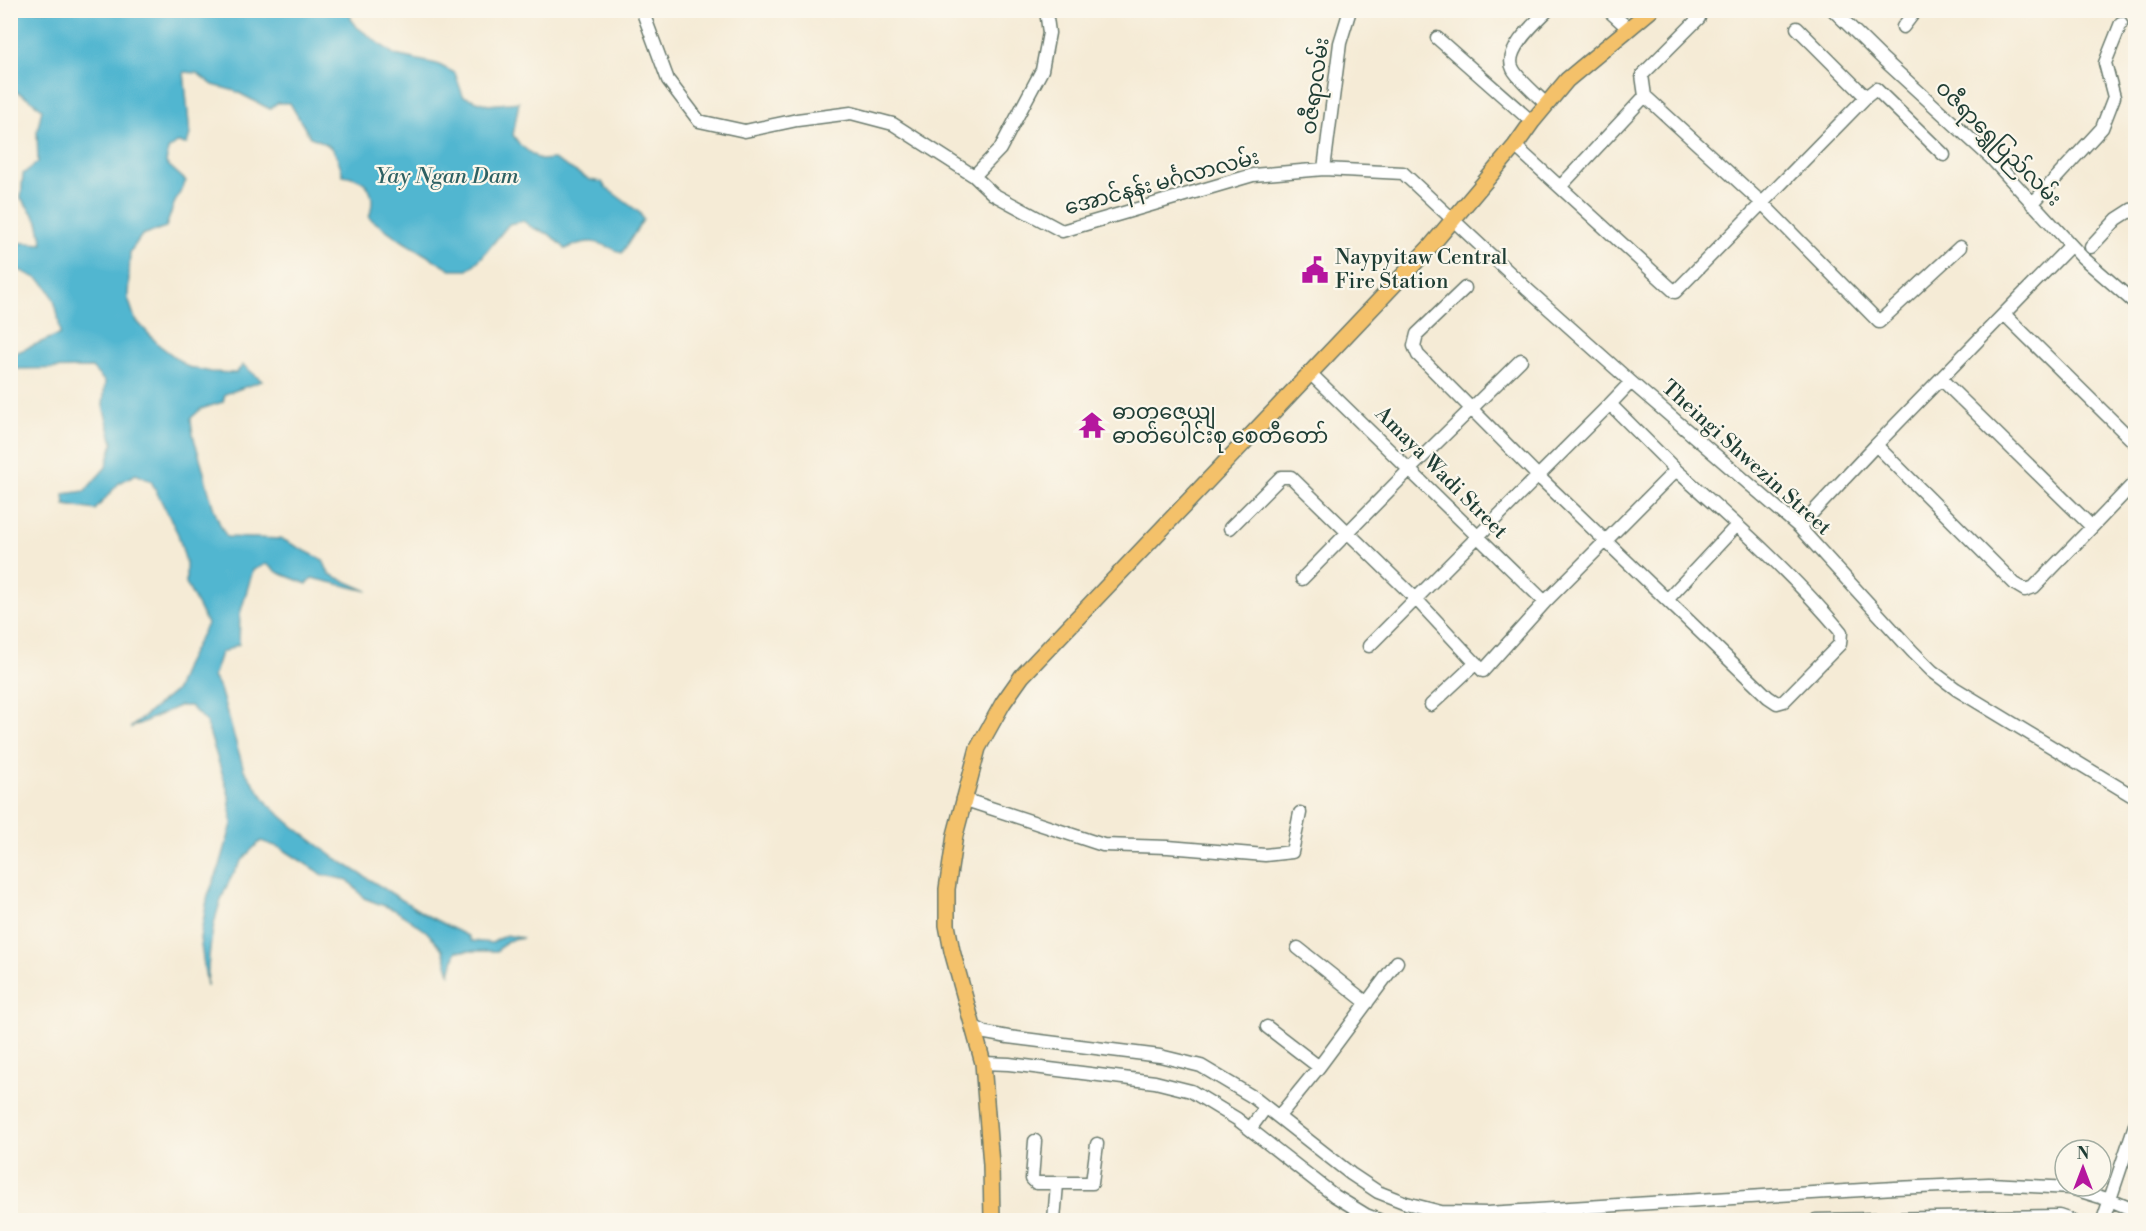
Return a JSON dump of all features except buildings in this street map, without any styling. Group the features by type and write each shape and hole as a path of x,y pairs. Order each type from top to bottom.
{"main road":[{"path":"992,1221 991,1165 983,1063 952,951 946,906 949,871 963,799 978,748 1003,703 1022,676 1430,247 1567,80 1651,10"}],"street":[{"name":"အောင်နန်း မင်္ဂလာလမ်း","path":"642,10 668,80 699,121 745,131 797,120 851,113 894,124 974,176 993,194 1062,231 1253,175 1324,169 1403,173 1453,219"},
{"path":"974,176 1000,149 1042,70 1049,33 1046,10"},
{"name":"ဝဇီရာလမ်း","path":"1324,169 1340,43 1350,10"},
{"path":"1546,104 1513,69 1511,60 1514,50 1528,30 1548,10"},
{"path":"1608,10 1629,28"},
{"name":"ဝဇီရာရွှေပြည်လမ်း","path":"1833,10 1990,157 2071,245 2136,304"},
{"path":"1903,27 1916,10"},
{"path":"1699,18 1642,75 1645,96 1762,203 1879,322 1960,247"},
{"path":"2032,204 2102,128 2114,97 2105,63 2121,22"},
{"path":"1797,28 1866,97"},
{"path":"1437,39 1532,122"},
{"path":"1515,146 1674,292 1876,89 1944,155"},
{"path":"1560,188 1645,96"},
{"path":"2091,247 2117,219 2131,210 2136,214"},
{"name":"Theingi Shwezin Street","path":"1453,219 1631,382 1799,527 1932,671 1956,689 2136,798"},
{"path":"1799,527 2071,245"},
{"path":"1465,288 1417,334 1414,346 1418,355 1538,476 1768,697 1777,703 1784,701 1840,644 1841,632 1737,525 1676,470 1610,404"},
{"path":"2004,314 2136,444"},
{"path":"1302,579 1521,360"},
{"name":"Amaya Wadi Street","path":"1310,372 1545,602"},
{"path":"1941,379 2092,527"},
{"path":"1369,646 1631,382"},
{"path":"1876,445 2015,584 2025,590 2034,587 2136,481"},
{"path":"1230,528 1281,477 1291,477 1416,599 1483,671 1545,602 1676,470"},
{"path":"1667,600 1737,525"},
{"path":"1431,705 1476,663"},
{"path":"963,799 1103,845 1168,847 1265,855 1292,852 1300,813"},
{"path":"1299,948 1367,1003"},
{"path":"1279,1116 1319,1067 1397,962"},
{"path":"973,1026 986,1033 1008,1037 1160,1056 1201,1066 1279,1116 1351,1174 1378,1192 1406,1203 1441,1212 1487,1214 1989,1184 2071,1188 2136,1211"},
{"path":"1267,1027 1319,1067"},
{"path":"983,1063 1009,1064 1155,1082 1191,1091 1237,1119 1335,1196 1379,1221"},
{"path":"1250,1129 1266,1107"},
{"path":"2103,1221 2136,1122"},
{"path":"1035,1141 1033,1181 1057,1184 1092,1183 1097,1144"},
{"path":"1054,1221 1057,1184"},
{"path":"1816,1221 2059,1216 2071,1221"}],"water":[{"name":"Yay Ngan Dam","path":"11,10 350,11 351,19 357,27 395,55 437,64 455,73 463,96 488,105 519,102 513,135 520,145 540,160 554,159 590,180 602,182 605,187 640,213 643,220 622,253 594,242 581,243 566,249 549,234 523,221 509,224 482,257 468,270 451,270 369,218 372,201 369,188 359,180 343,175 333,150 310,137 290,103 277,103 270,109 235,91 213,85 197,73 184,72 190,134 187,144 177,143 168,150 166,163 186,181 174,204 166,227 142,235 130,252 128,298 135,319 159,345 188,367 211,372 236,373 243,365 262,381 225,394 223,402 201,409 191,418 194,438 212,504 227,537 282,539 323,560 329,574 368,591 312,578 307,584 279,573 266,564 253,570 240,614 239,644 221,653 213,677 220,689 244,770 269,805 293,826 335,858 426,915 468,936 471,941 492,943 506,935 523,938 507,941 497,951 456,951 450,973 443,950 426,931 395,910 364,898 348,880 323,875 281,848 261,841 246,855 235,871 219,907 210,946 207,986 200,938 208,895 220,866 232,824 229,795 206,722 190,706 179,706 130,728 176,690 185,666 207,624 186,583 186,562 178,534 151,481 136,474 119,483 95,510 65,505 64,494 85,491 106,467 113,443 103,406 105,382 92,368 11,369 11,355 60,334 55,305 46,286 41,281 11,266 11,242 43,244 38,221 21,198 23,174 38,162 37,132 42,109 11,89 11,68 18,46 11,35"}],"place":[{"name":"Naypyitaw Central Fire Station","path":"1315,270"},
{"name":"ဓာတုဇေယျ ဓာတ်ပေါင်းစု စေတီတော်","path":"1092,425"}]}
